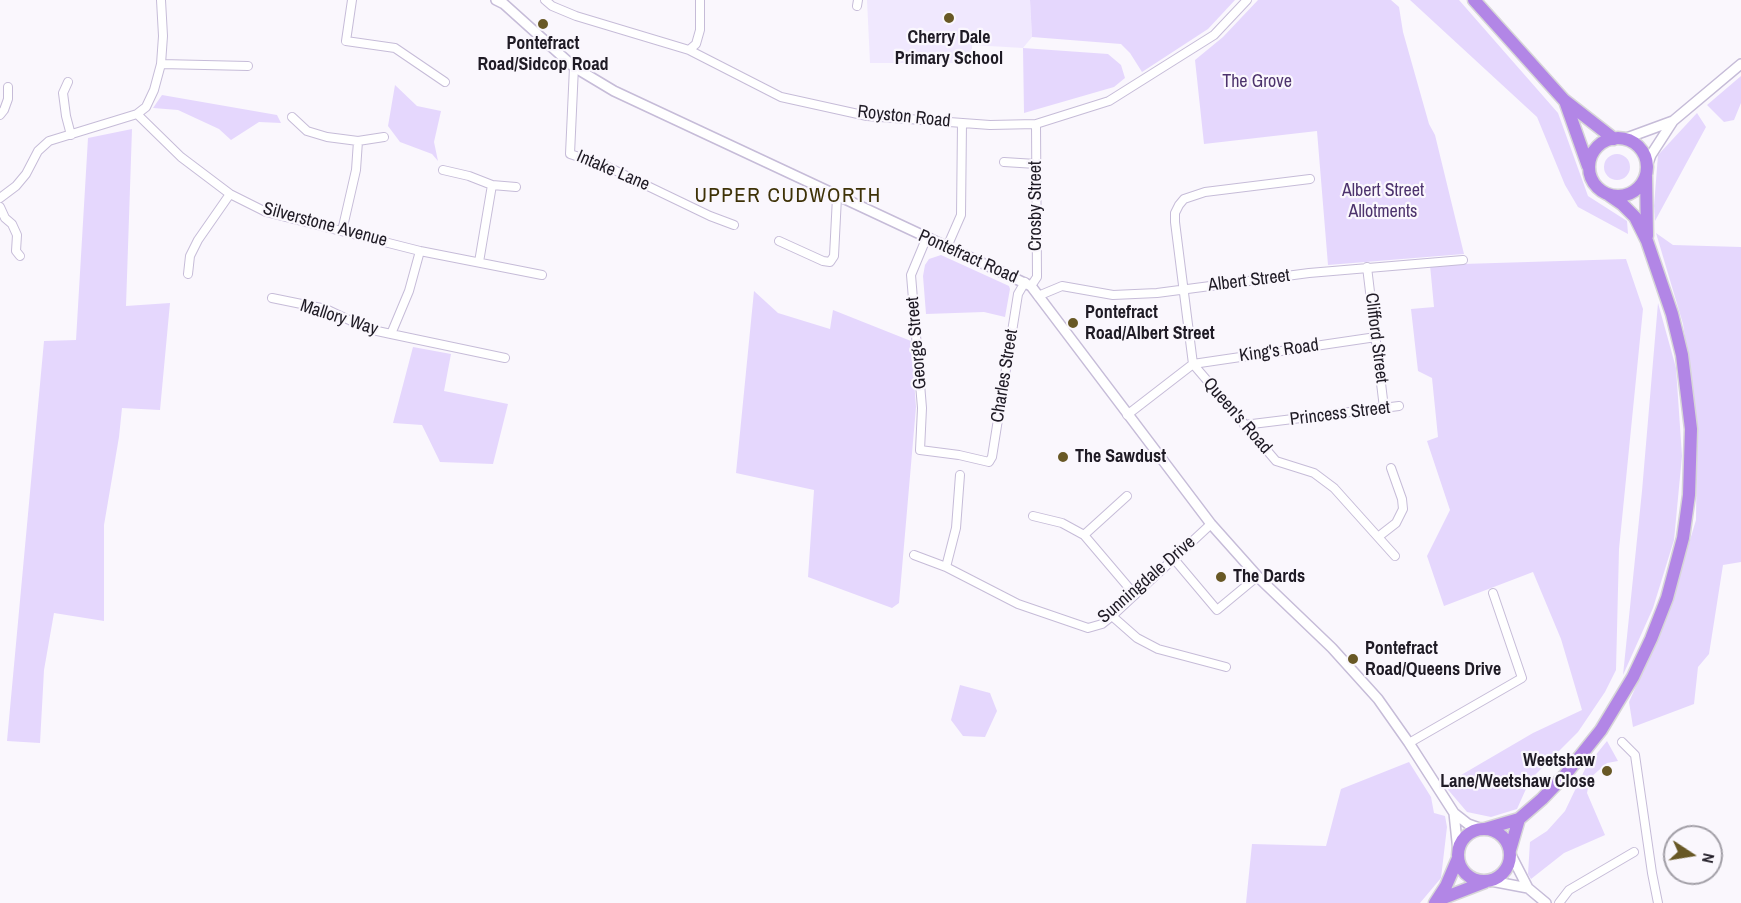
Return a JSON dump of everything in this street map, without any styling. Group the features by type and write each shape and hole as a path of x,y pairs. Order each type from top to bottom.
{"highway":[{"path":"1474,0 1564,100 1619,139"},
{"path":"1436,901 1466,836 1474,831 1519,819 1565,775 1601,730 1617,706 1651,639 1667,598 1683,538 1689,495 1691,429 1682,355 1672,314 1647,241 1635,217 1594,183 1564,100"},
{"path":"1590,175 1589,165 1592,155 1605,141 1619,139 1633,142 1640,148 1645,156 1647,241"},
{"path":"1609,195 1627,195 1635,191 1646,171"},
{"path":"1436,901 1488,881 1506,870 1519,819"},
{"path":"1484,829 1492,830 1504,838 1510,852"},
{"path":"1458,854 1464,872 1470,878 1488,881"}],"street":[{"path":"0,198 16,186 26,174 38,151 49,141 137,114 146,107 154,90 161,64 163,36 161,0"},
{"path":"352,0 346,41 395,48 445,82"},
{"name":"Royston Road","path":"545,0 552,6 576,15 689,50 782,97 867,116 962,123 1036,124 1109,101 1214,34 1246,0"},
{"path":"689,50 696,44 700,30 700,0"},
{"name":"Pontefract Road","path":"503,1 574,67 614,91 837,197 1028,284 1211,524 1258,576 1332,648 1378,699 1454,813 1468,824 1484,829"},
{"path":"161,64 248,66"},
{"path":"1646,171 1651,155 1673,122 1741,64"},
{"name":"Intake Lane","path":"574,67 570,154 606,166 710,216 734,225"},
{"path":"68,82 63,93 71,135"},
{"path":"0,115 8,99 8,87"},
{"name":"Silverstone Avenue","path":"137,114 181,157 230,195 266,212 420,251 542,275"},
{"path":"292,117 308,131 327,136 358,141 384,137"},
{"path":"1619,139 1673,122"},
{"path":"947,248 961,215 962,123"},
{"name":"Crosby Street","path":"1028,284 1036,277 1036,124"},
{"path":"342,231 356,170 358,141"},
{"path":"1004,162 1036,164"},
{"path":"442,170 469,176 492,185 516,187"},
{"path":"1182,289 1175,213 1184,199 1205,192 1310,179"},
{"path":"479,262 492,185"},
{"path":"188,274 190,256 198,240 230,195"},
{"path":"779,241 830,262 834,256 837,197"},
{"path":"0,207 17,235 16,251 20,256"},
{"name":"George Street","path":"926,238 911,275 922,408 920,450 980,460"},
{"name":"Mallory Way","path":"272,298 326,309 368,329 391,334 409,291 420,251"},
{"name":"Albert Street","path":"1038,296 1062,286 1121,295 1367,267 1463,260"},
{"name":"Clifford Street","path":"1367,267 1384,408"},
{"name":"Charles Street","path":"980,460 989,462 992,457 1018,294 1028,284"},
{"name":"Queen's Road","path":"1182,289 1193,364 1276,461 1314,473 1334,488 1395,556"},
{"path":"391,334 505,358"},
{"name":"King's Road","path":"1127,415 1193,364 1376,337"},
{"name":"Princess Street","path":"1245,425 1399,406"},
{"path":"1378,537 1396,523 1403,509 1402,499 1391,468"},
{"path":"946,567 954,540 960,476"},
{"path":"1084,535 1127,496"},
{"path":"1033,516 1062,523 1084,535 1135,595"},
{"name":"Sunningdale Drive","path":"914,555 946,567 1018,604 1088,628 1102,624 1112,616 1211,524"},
{"path":"1174,559 1216,610 1258,576"},
{"path":"1409,743 1522,678 1493,593"},
{"path":"1112,616 1137,638 1158,649 1226,667"},
{"path":"1622,742 1635,755 1658,903"},
{"name":"Pontefract Road","path":"1454,813 1458,854"},
{"path":"1510,852 1528,888 1546,903"},
{"path":"1559,903 1569,890 1634,852"},
{"path":"1488,881 1528,888"}],"shaded area":[{"name":"Cherry Dale Primary School","path":"867,0 1030,0 1032,37 1023,48 972,45 972,63 870,63"}],"green space":[{"path":"1030,0 1235,0 1208,29 1142,72 1130,53 1121,44 1032,37"},
{"path":"1258,0 1391,0 1399,7 1403,32 1429,124 1435,135 1464,254 1328,265 1317,131 1204,144 1195,60 1223,37"},
{"path":"1410,0 1459,0 1558,113 1588,196 1627,221 1628,234 1578,207 1565,185 1537,117"},
{"path":"1023,48 1108,54 1121,65 1125,78 1114,87 1024,113"},
{"path":"1741,76 1741,103 1734,120 1724,122 1707,105"},
{"path":"395,85 417,106 441,111 434,142 438,161 432,154 400,142 388,126"},
{"path":"162,95 277,115 281,123 259,122 231,140 219,129 178,110 153,108"},
{"path":"1697,113 1706,127 1655,221 1658,155"},
{"path":"132,129 126,306 170,303 160,410 122,408 104,525 104,621 54,613 44,670 40,743 7,741 44,341 76,340 88,138"},
{"path":"1617,154 1626,158 1630,167 1626,176 1617,180 1608,176 1604,167 1608,158"},
{"path":"1656,233 1673,245 1741,247 1741,562 1723,565 1709,654 1698,667 1694,704 1633,727 1629,702 1667,617 1696,520 1697,423 1683,324"},
{"path":"941,255 1009,286 1005,317 984,312 926,314 923,276 925,265 929,259"},
{"path":"1626,259 1643,309 1619,549 1616,670 1605,692 1578,732 1530,780 1517,809 1491,817 1467,812 1444,785 1533,733 1582,710 1561,639 1533,572 1444,606 1427,556 1450,510 1427,441 1438,437 1432,378 1418,371 1411,309 1434,307 1430,265"},
{"path":"754,291 778,313 830,329 833,310 911,341 916,407 899,603 892,608 808,577 814,490 736,473"},
{"path":"1658,303 1676,368 1682,456 1674,540 1653,608 1623,675 1642,491"},
{"path":"413,347 451,354 444,391 508,404 493,464 440,462 422,425 393,423"},
{"path":"960,685 990,693 997,711 985,737 963,736 951,720"},
{"path":"1607,741 1618,761 1607,763 1590,778 1587,793 1605,835 1564,853 1531,879 1528,874 1530,842 1547,831 1565,811 1586,767"},
{"path":"1409,762 1431,797 1434,813 1445,816 1447,827 1441,878 1420,903 1246,903 1252,844 1326,846 1341,789"}],"place":[{"name":"Cherry Dale Primary School","path":"949,18"},
{"name":"Pontefract Road/Sidcop Road","path":"543,24"},
{"name":"Pontefract Road/Albert Street","path":"1073,323"},
{"name":"The Sawdust","path":"1063,457"},
{"name":"The Dards","path":"1221,577"},
{"name":"Pontefract Road/Queens Drive","path":"1353,659"},
{"name":"Weetshaw Lane/Weetshaw Close","path":"1607,771"}],"district":[{"name":"UPPER CUDWORTH","path":"788,196"}],"park label":[{"name":"The Grove","path":"1257,82"},
{"name":"Albert Street Allotments","path":"1383,201"}]}
